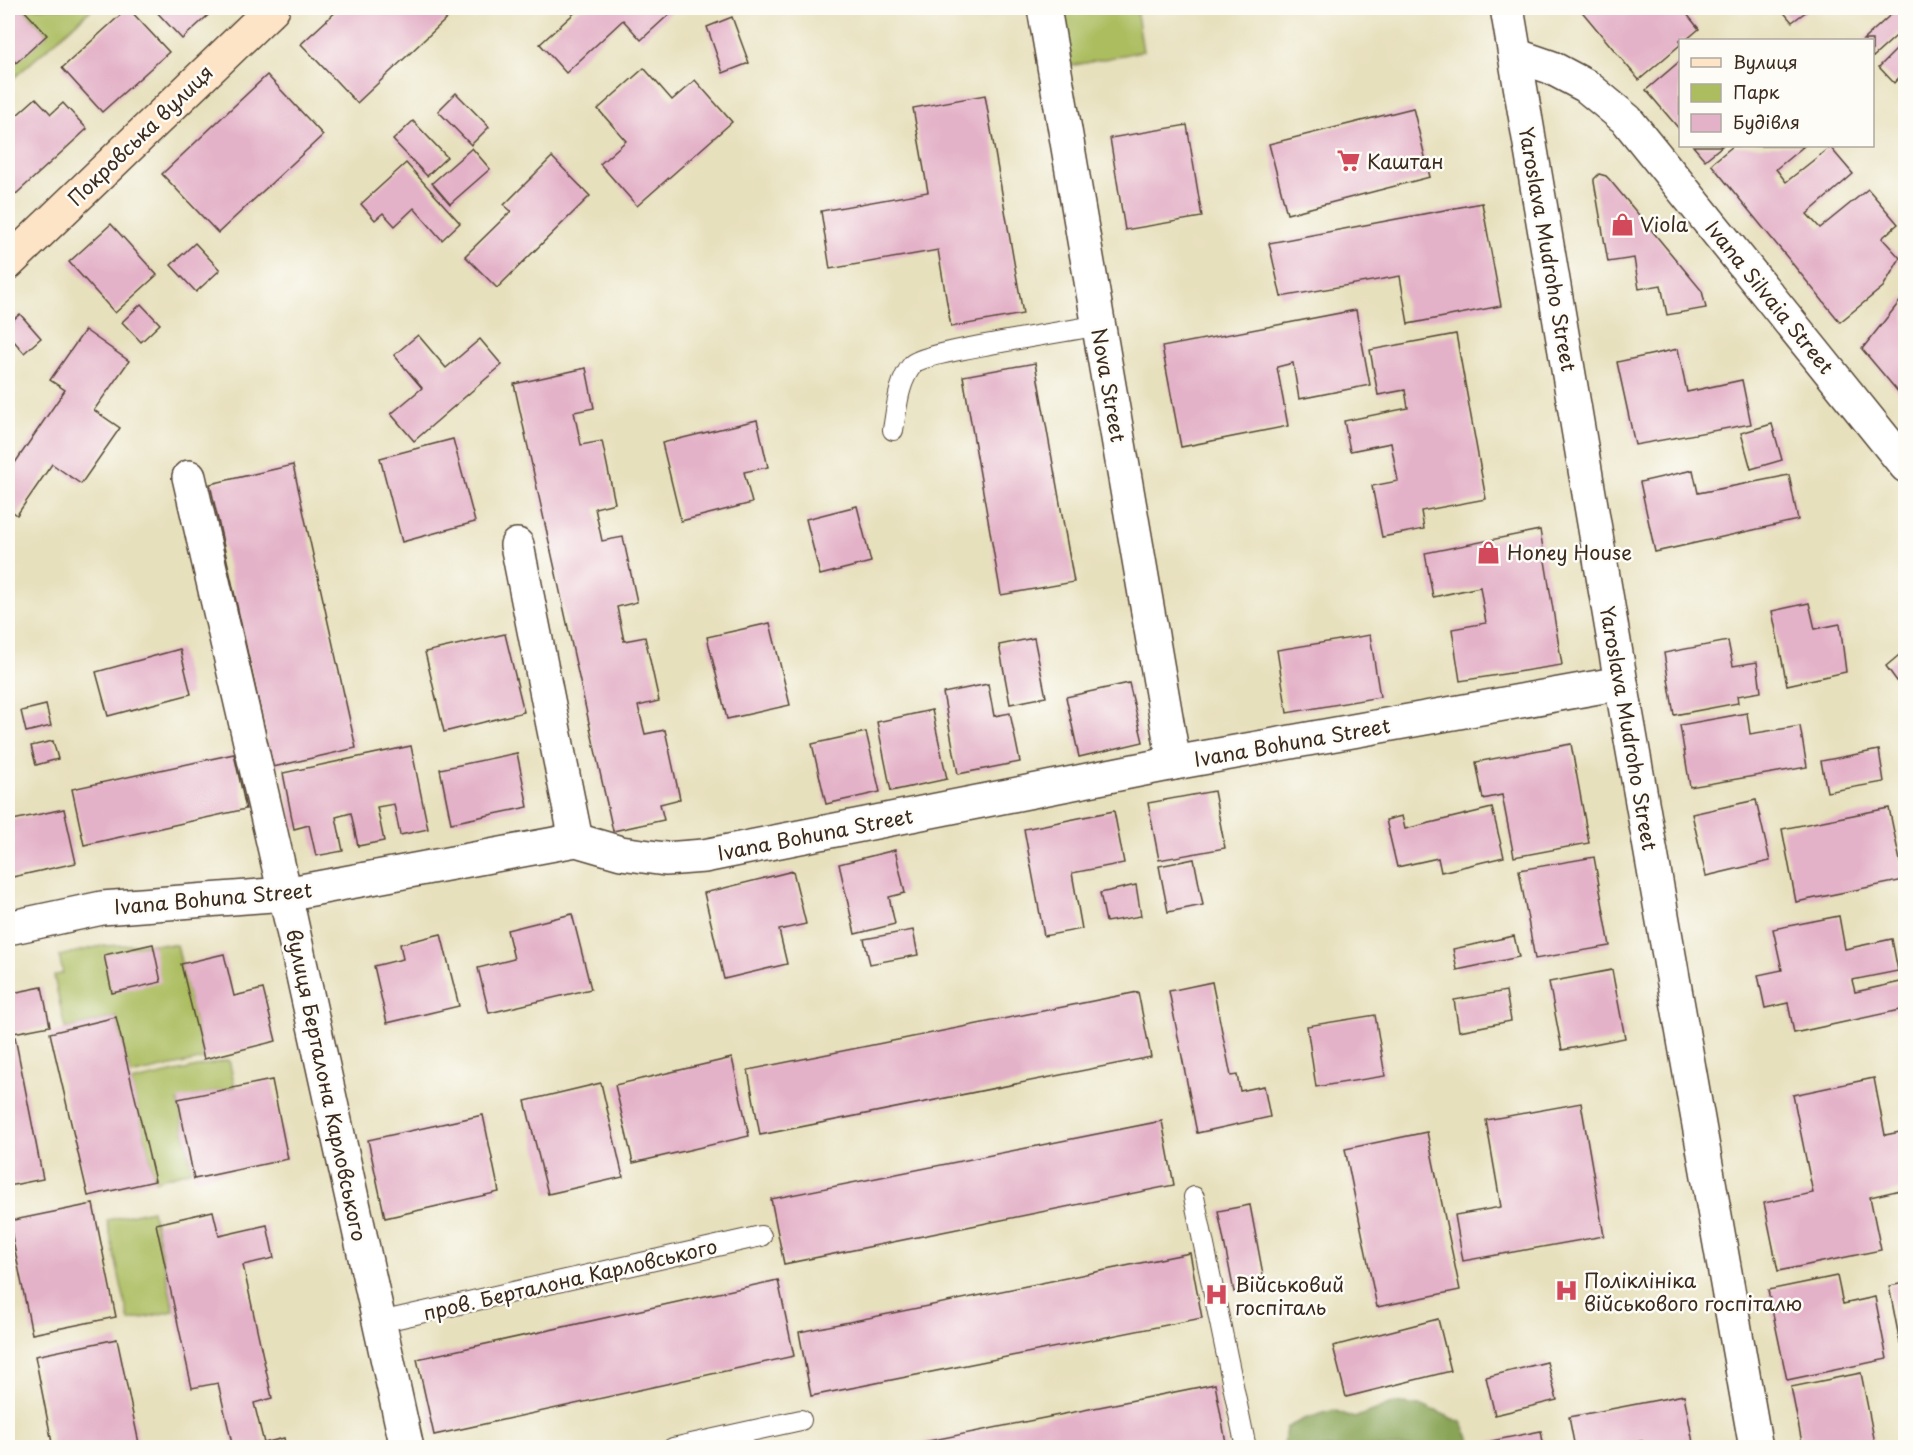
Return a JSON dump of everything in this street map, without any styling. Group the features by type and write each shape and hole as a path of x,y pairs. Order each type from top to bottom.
{"main road":[{"name":"Покровська вулиця","path":"8,263 273,8"}],"street":[{"name":"Nova Street","path":"1044,8 1174,763"},
{"name":"Yaroslava Mudroho Street","path":"1507,8 1621,683 1756,1448"},
{"name":"Ivana Silvaia Street","path":"1515,55 1550,67 1586,86 1627,120 1905,465"},
{"name":"вулиця Берталона Карловського","path":"189,477 285,894 407,1448"},
{"path":"517,545 576,840"},
{"name":"Ivana Bohuna Street","path":"8,928 102,908 285,894 576,840 621,853 665,859 704,856 1174,763 1621,683"}],"lane":[{"path":"892,430 902,381 915,362 942,353 1099,326"},
{"path":"1194,1197 1246,1448"},
{"name":"пров. Берталона Карловського","path":"380,1322 761,1236"},
{"path":"673,1448 801,1420"}],"green space":[{"path":"22,8 93,8 8,83 8,53 16,62 47,35"},
{"path":"1050,8 1136,8 1143,51 1061,68"},
{"path":"177,945 204,1059 130,1075 116,1017 65,1029 54,976 63,973 59,956 101,946"},
{"path":"229,1060 235,1087 178,1100 192,1170 155,1181 131,1082"},
{"path":"152,1210 174,1311 129,1321 107,1220"},
{"path":"1395,1403 1427,1407 1461,1422 1474,1447 1291,1448 1284,1442 1286,1428 1304,1419 1334,1410 1354,1418"}],"building":[{"path":"8,8 22,8 47,35 16,63 8,53"},
{"path":"128,8 169,52 102,112 62,68"},
{"path":"153,8 216,8 182,39"},
{"path":"340,8 458,8 357,103 301,44"},
{"path":"580,8 676,8 641,40 623,20 566,73 540,44"},
{"path":"1579,8 1682,8 1699,29 1687,39 1679,39 1679,46 1639,80"},
{"path":"1780,8 1811,8 1792,22"},
{"path":"1898,8 1905,8 1905,28 1874,56 1874,39 1864,39"},
{"path":"732,17 749,63 723,73 707,27"},
{"path":"1905,41 1905,71 1894,83 1879,67"},
{"path":"1679,62 1679,129 1646,90"},
{"path":"644,68 672,100 695,80 732,122 637,206 600,164 626,141 598,109"},
{"path":"267,75 323,135 218,233 162,174"},
{"path":"456,93 489,127 471,145 438,111"},
{"path":"985,95 1023,314 951,327 938,250 830,269 821,211 928,192 913,108"},
{"path":"36,98 51,114 63,103 87,129 16,194 8,185 8,123"},
{"name":"Каштан","path":"1413,108 1430,177 1287,214 1269,144"},
{"path":"413,121 447,157 427,176 393,140"},
{"path":"1187,125 1202,217 1125,230 1110,138"},
{"path":"1694,147 1721,147 1705,160"},
{"path":"1732,147 1803,147 1776,169 1786,182 1830,147 1853,174 1807,214 1820,228 1868,189 1898,224 1882,238 1900,258 1883,287 1840,322 1711,164"},
{"path":"472,148 490,169 450,204 432,183"},
{"path":"552,157 590,196 497,288 465,256 511,211 504,205"},
{"path":"406,163 460,223 442,240 414,208 395,226 383,213 375,220 361,204"},
{"path":"1599,174 1609,179 1702,291 1706,308 1667,315 1661,285 1639,289 1634,258 1608,262 1594,182"},
{"path":"1482,203 1501,306 1408,324 1400,276 1281,297 1269,243"},
{"path":"111,224 157,275 115,313 69,262"},
{"path":"195,243 220,270 196,292 171,265"},
{"path":"1905,295 1905,400 1862,349"},
{"path":"141,304 160,324 141,342 122,322"},
{"path":"1356,310 1370,385 1299,399 1293,363 1277,367 1288,426 1181,447 1162,347"},
{"path":"20,314 41,338 24,353 8,334 8,324"},
{"path":"85,330 129,361 94,410 120,428 81,484 52,464 17,515 8,508 8,473 65,390 50,380"},
{"path":"1456,334 1486,499 1421,511 1424,529 1382,537 1372,486 1398,481 1391,443 1350,451 1344,421 1408,408 1405,390 1378,395 1370,350"},
{"path":"418,335 446,368 480,339 502,365 414,441 391,414 422,388 394,355"},
{"path":"1678,349 1687,392 1742,380 1751,424 1635,445 1617,362"},
{"path":"1035,363 1074,582 1001,595 963,376"},
{"path":"586,368 594,408 574,412 581,445 602,441 615,503 595,508 602,541 623,537 637,602 617,607 624,641 645,637 659,701 638,706 645,734 665,730 680,799 660,804 664,820 613,831 514,384"},
{"path":"757,420 768,467 744,472 752,503 681,521 662,443"},
{"path":"1772,424 1782,460 1751,469 1741,433"},
{"path":"453,439 475,522 402,542 380,458"},
{"path":"293,465 356,748 273,767 210,484"},
{"path":"1693,470 1698,493 1789,475 1798,520 1655,552 1640,482"},
{"path":"857,506 871,562 820,575 806,519"},
{"path":"1540,530 1562,665 1460,681 1452,629 1486,623 1480,587 1433,597 1425,553"},
{"path":"1809,603 1815,629 1840,624 1846,672 1787,685 1772,611"},
{"path":"770,623 790,705 727,719 707,637"},
{"path":"505,634 524,712 444,732 425,652"},
{"path":"1370,635 1380,697 1287,713 1277,650"},
{"path":"1034,638 1046,697 1010,704 999,645"},
{"path":"1728,641 1733,666 1757,662 1761,692 1737,696 1738,703 1674,715 1664,653"},
{"path":"180,649 191,694 108,716 96,672"},
{"path":"1905,650 1905,692 1886,666"},
{"path":"1129,683 1143,742 1079,757 1066,697"},
{"path":"988,684 994,716 1010,713 1020,762 958,774 943,693"},
{"path":"46,705 51,726 26,732 21,711"},
{"path":"932,710 947,779 891,791 877,722"},
{"path":"1747,713 1750,734 1800,726 1807,767 1690,787 1680,725"},
{"path":"866,732 880,792 826,804 812,744"},
{"path":"53,741 58,759 36,765 31,746"},
{"path":"1571,744 1589,843 1514,857 1502,795 1483,799 1476,762"},
{"path":"411,746 428,829 400,835 394,804 377,807 384,841 358,846 351,813 336,817 343,851 316,856 309,825 294,829 283,773"},
{"path":"1879,750 1884,782 1827,792 1821,761"},
{"path":"517,753 528,807 451,823 440,769"},
{"path":"234,754 246,809 84,845 72,789"},
{"path":"1214,791 1225,848 1159,860 1148,803"},
{"path":"1756,800 1770,861 1706,876 1692,814"},
{"path":"1492,808 1504,857 1441,872 1438,858 1397,867 1386,820 1402,816 1405,829"},
{"path":"1889,808 1904,880 1796,902 1782,829"},
{"path":"64,809 76,863 8,878 8,821"},
{"path":"1114,811 1124,863 1072,873 1082,929 1044,936 1024,829"},
{"path":"895,850 905,893 889,897 895,924 855,934 839,864"},
{"path":"1594,857 1610,946 1535,959 1519,870"},
{"path":"1194,859 1203,905 1168,912 1159,866"},
{"path":"793,871 806,924 779,930 787,964 724,979 704,893"},
{"path":"1136,885 1141,916 1106,922 1100,893"},
{"path":"572,914 591,989 489,1013 478,968 514,959 507,930"},
{"path":"1839,916 1845,949 1892,939 1898,971 1852,980 1855,992 1905,981 1905,1009 1794,1033 1788,1003 1765,1008 1758,975 1782,970 1773,929"},
{"path":"913,930 918,955 870,964 864,939"},
{"path":"441,934 459,1006 387,1023 374,966 403,959 400,944"},
{"path":"1514,936 1519,957 1457,970 1453,949"},
{"path":"153,944 161,982 112,993 104,955"},
{"path":"224,954 234,996 263,989 276,1041 204,1059 181,964"},
{"path":"1612,970 1625,1038 1562,1050 1549,982"},
{"path":"1212,982 1231,1076 1237,1075 1240,1091 1264,1086 1270,1117 1197,1133 1169,991"},
{"path":"8,983 10,983 12,993 42,987 50,1026 8,1034"},
{"path":"1506,991 1511,1021 1459,1031 1454,1000"},
{"path":"1138,992 1151,1057 760,1135 748,1070"},
{"path":"1375,1015 1385,1076 1316,1087 1307,1026"},
{"path":"116,1017 155,1181 88,1196 50,1033"},
{"path":"15,1037 43,1179 8,1186 8,1039"},
{"path":"732,1058 749,1136 633,1163 615,1085"},
{"path":"1874,1078 1885,1135 1905,1131 1905,1189 1870,1197 1881,1250 1778,1271 1764,1203 1813,1193 1793,1095"},
{"path":"272,1080 288,1159 194,1179 178,1099"},
{"path":"601,1083 623,1177 548,1194 525,1101"},
{"path":"1581,1103 1604,1236 1463,1261 1455,1215 1501,1207 1486,1120"},
{"path":"483,1115 499,1192 385,1218 368,1140"},
{"path":"1162,1121 1174,1185 784,1264 771,1199"},
{"path":"1427,1132 1460,1290 1377,1307 1345,1149"},
{"path":"93,1204 116,1317 32,1334 9,1221"},
{"path":"1250,1205 1265,1285 1234,1292 1218,1211"},
{"path":"213,1211 219,1236 267,1225 274,1258 243,1265 272,1398 254,1403 264,1443 284,1438 286,1448 233,1448 218,1383 192,1388 156,1224"},
{"path":"1190,1253 1202,1318 811,1396 799,1332"},
{"path":"1837,1276 1843,1304 1875,1297 1887,1359 1787,1380 1768,1290"},
{"path":"778,1280 794,1356 434,1435 417,1359"},
{"path":"1905,1283 1905,1342 1900,1343 1889,1286"},
{"path":"1438,1319 1451,1371 1346,1397 1333,1346"},
{"path":"117,1339 140,1448 53,1448 35,1356"},
{"path":"1547,1362 1557,1400 1495,1415 1486,1377"},
{"path":"1861,1373 1876,1448 1803,1448 1791,1387"},
{"path":"1215,1384 1227,1448 903,1448 903,1446"},
{"path":"1684,1395 1694,1448 1643,1448 1642,1441 1607,1448 1575,1448 1569,1417"},
{"path":"1541,1431 1544,1448 1492,1448 1491,1441"}],"place":[{"name":"Каштан","path":"1349,161"},
{"name":"Viola","path":"1622,224"},
{"name":"Honey House","path":"1489,552"},
{"name":"Поліклініка військового госпіталю","path":"1566,1291"},
{"name":"Військовий госпіталь","path":"1217,1295"}]}
